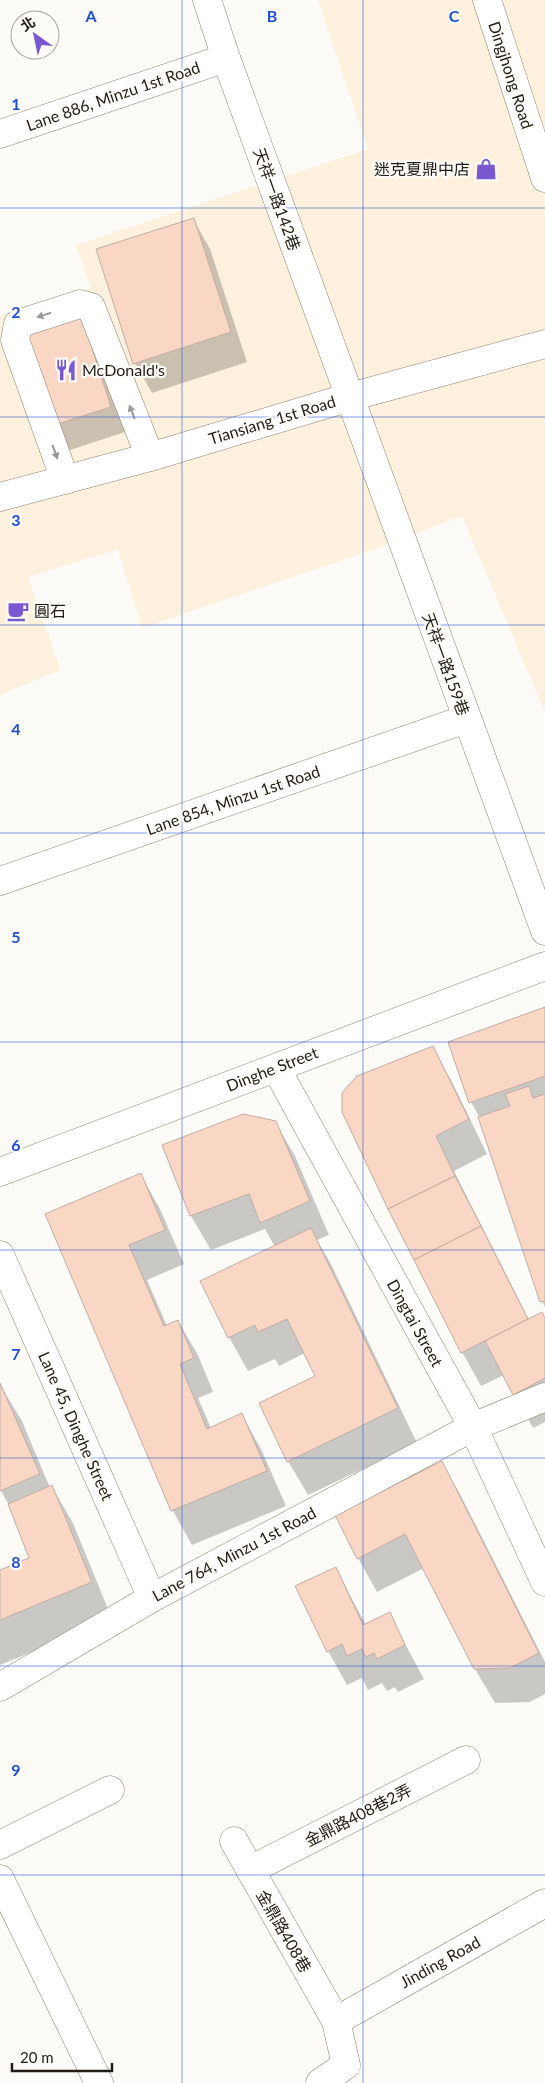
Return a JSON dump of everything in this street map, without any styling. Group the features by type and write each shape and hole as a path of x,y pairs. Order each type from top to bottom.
{"street":[{"name":"天祥一路142巷","path":"206,0 350,397"},
{"name":"Dingjhong Road","path":"486,0 545,178"},
{"name":"Lane 886, Minzu 1st Road","path":"0,134 226,58"},
{"path":"66,480 15,340 18,324 80,304 91,307 150,457"},
{"name":"Tiansiang 1st Road","path":"0,498 150,457 350,397 545,344"},
{"name":"天祥一路159巷","path":"350,397 545,931"},
{"name":"Lane 854, Minzu 1st Road","path":"0,881 466,719"},
{"name":"Dinghe Street","path":"0,1172 545,966"},
{"name":"Dingtai Street","path":"276,1068 472,1427 545,1582"},
{"name":"Lane 45, Dinghe Street","path":"0,1255 152,1598"},
{"name":"Lane 764, Minzu 1st Road","path":"0,1687 152,1598 472,1427 545,1397"},
{"name":"金鼎路408巷2弄","path":"250,1870 466,1760"},
{"path":"0,1845 110,1790"},
{"name":"金鼎路408巷","path":"234,1841 336,2021 346,2065 320,2083"},
{"path":"0,1879 100,2083"},
{"name":"Jinding Road","path":"336,2021 545,1903"}],"shaded area":[{"path":"318,0 545,0 545,712 462,516 375,549 142,628 118,549 28,577 60,670 0,695 0,316 91,288 76,245 368,149"}],"building":[{"path":"194,218 231,332 133,364 96,249"},
{"name":"McDonald's","path":"81,314 111,407 51,426 21,333"},
{"path":"545,1007 545,1076 469,1103 448,1042"},
{"path":"433,1046 469,1119 436,1136 455,1176 388,1209 342,1112 342,1093 357,1076"},
{"path":"529,1086 533,1098 545,1094 545,1301 540,1302 478,1117 510,1106 505,1094"},
{"path":"243,1114 276,1121 310,1201 260,1223 249,1194 190,1216 162,1145"},
{"path":"141,1173 165,1230 129,1245 164,1326 178,1320 194,1358 180,1364 207,1429 242,1413 267,1471 171,1511 45,1214"},
{"path":"455,1176 481,1226 414,1260 388,1209"},
{"path":"481,1226 528,1319 461,1353 414,1260"},
{"path":"311,1228 398,1408 287,1462 259,1403 315,1376 287,1319 258,1332 255,1325 228,1338 200,1281"},
{"path":"542,1312 545,1318 545,1378 513,1395 485,1341"},
{"path":"0,1383 40,1474 0,1491"},
{"path":"442,1461 539,1653 510,1668 474,1669 405,1534 357,1559 335,1515"},
{"path":"52,1485 92,1582 0,1620 0,1570 29,1558 8,1504"},
{"path":"336,1567 363,1625 390,1612 405,1645 377,1659 374,1653 366,1657 362,1649 347,1656 342,1644 327,1652 295,1586"}],"place":[{"name":"迷克夏鼎中店","path":"486,169"},
{"name":"McDonald's","path":"66,370"},
{"name":"圓石","path":"18,611"}]}
